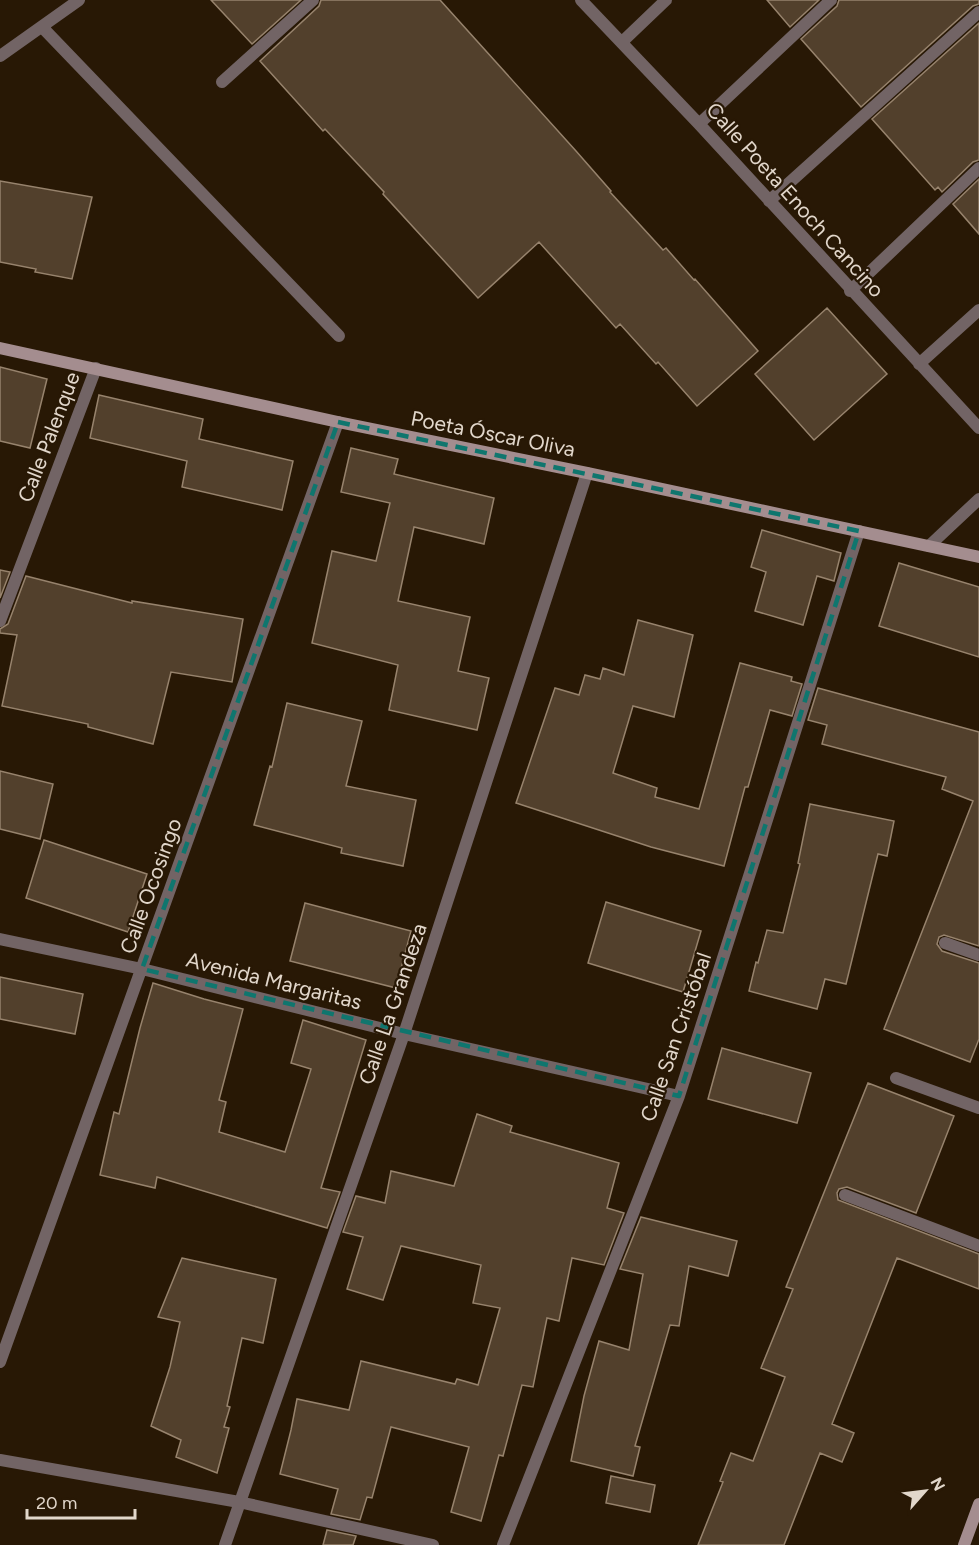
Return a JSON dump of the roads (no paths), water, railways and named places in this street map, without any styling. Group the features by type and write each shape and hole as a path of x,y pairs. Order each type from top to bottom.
{"street":[{"path":"0,56 79,0"},
{"path":"222,82 313,0"},
{"name":"Calle Poeta Enoch Cancino","path":"581,0 699,124 850,291 979,428"},
{"path":"622,42 666,0"},
{"path":"699,124 831,0"},
{"path":"769,201 979,12"},
{"path":"42,27 339,336"},
{"path":"850,291 979,168"},
{"path":"919,364 979,310"},
{"name":"Poeta Óscar Oliva","path":"0,348 338,422 979,557"},
{"name":"Calle Palenque","path":"0,621 96,368"},
{"name":"Calle Ocosingo","path":"0,1362 338,422"},
{"name":"Calle La Grandeza","path":"225,1545 404,1034 587,473"},
{"path":"929,546 979,499"},
{"name":"Calle San Cristóbal","path":"503,1545 679,1096 860,531"},
{"name":"Avenida Margaritas","path":"0,939 142,969 404,1034 679,1096"},
{"path":"945,943 979,955"},
{"path":"896,1078 979,1108"},
{"path":"845,1195 979,1246"},
{"path":"0,1460 239,1502 433,1545"},
{"path":"964,1545 979,1504"}]}
